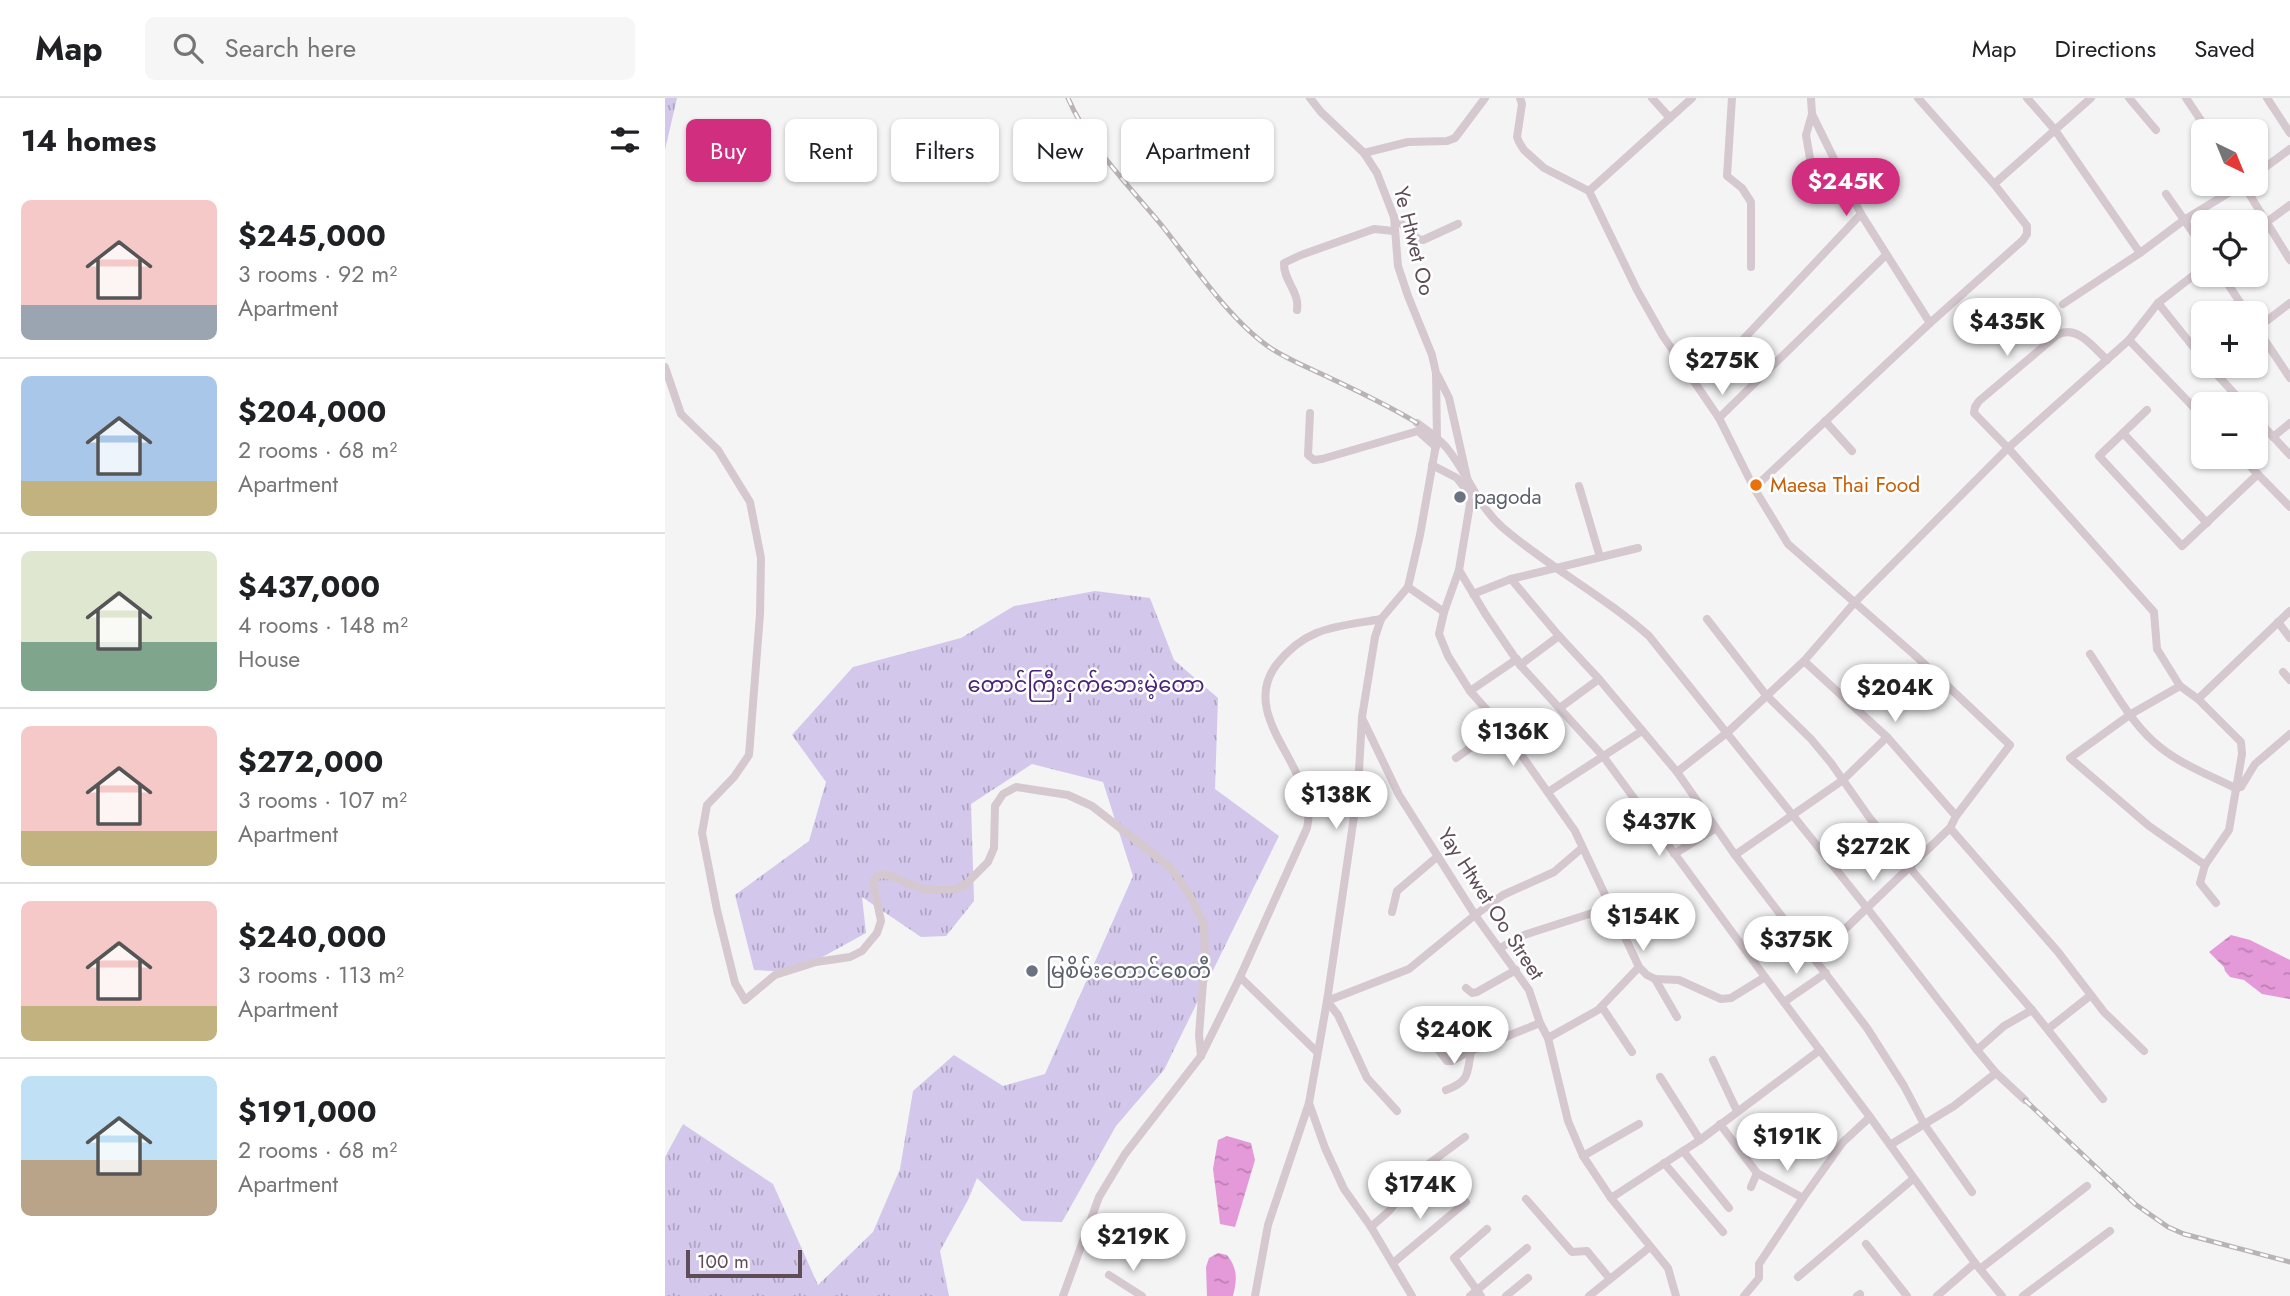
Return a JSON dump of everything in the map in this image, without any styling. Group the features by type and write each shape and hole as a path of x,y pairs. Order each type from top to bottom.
{"street":[{"name":"Ye Htwet Oo","path":"1310,98 1364,153 1377,173 1394,217 1398,266 1432,355 1436,373"},
{"path":"1364,153 1408,142 1447,141 1455,138 1485,98"},
{"path":"1520,98 1522,104 1517,137 1524,150 1544,168 1589,191 1637,290 1663,336 1719,418 1754,488 1788,544 1918,658 2010,745 1956,816 1950,828 1815,958"},
{"path":"1652,98 1670,118"},
{"path":"1589,191 1692,98"},
{"path":"1732,98 1727,176 1742,188 1751,202 1751,267"},
{"path":"1811,98 1812,114 1806,135 1815,188"},
{"path":"1754,488 2027,234 2027,226 1994,184 1918,98"},
{"path":"2027,98 2055,130 2140,253"},
{"path":"1994,184 2091,98"},
{"path":"2129,98 2156,130"},
{"path":"2186,98 2200,119"},
{"path":"2267,98 2290,133"},
{"path":"1812,114 1861,214 1885,256 1930,323"},
{"path":"2268,165 2290,149"},
{"path":"2166,194 2191,230"},
{"path":"2063,304 2223,196"},
{"path":"2290,205 2268,222 2290,260"},
{"path":"1694,381 1737,346 1861,214"},
{"path":"1394,217 1418,239 1423,240 1458,224"},
{"path":"1297,310 1298,300 1283,269 1284,263 1374,229 1394,231"},
{"path":"1719,418 1885,256"},
{"path":"1677,772 1726,733 1804,661 1855,602 2008,448 2129,340 2158,303 2191,277"},
{"path":"2158,303 2191,344"},
{"path":"2268,319 2290,303"},
{"path":"2107,360 2084,338 2064,331 1979,401 1974,413 2154,612 2157,649 2180,686 2198,699 2241,743 2242,754 2229,830 2206,864 2200,883 2216,903"},
{"path":"2129,340 2191,405"},
{"path":"2268,346 2290,378"},
{"path":"665,367 681,414 718,450 750,502 761,558 760,614 749,755 734,777 707,804 702,833 716,910 740,994 745,1000 775,975 816,962 850,957 862,951 877,933 881,920 873,882 878,875 884,874 926,890 955,889 965,885 988,862 994,848 995,806 1003,793 1016,787 1068,794 1092,806 1170,867 1189,894 1204,924 1205,981 1199,1035 1201,1056"},
{"path":"1255,1296 1268,1225 1309,1103 1327,1002 1358,789 1361,717 1375,637 1381,620 1408,587 1420,535 1436,443 1436,373"},
{"path":"1436,373 1449,398 1470,504 1459,570 1439,634 1448,656 1470,691 1501,726 1575,831 1639,967 1655,979 1679,980 1721,999 1731,998 1765,977"},
{"path":"2220,378 2233,392"},
{"path":"2147,410 2099,456 2182,546 2258,474"},
{"path":"1310,413 1308,455 1314,460 1418,431 1452,456 1467,487"},
{"path":"1825,421 1852,451"},
{"path":"1417,423 1436,443"},
{"path":"2273,437 2290,423"},
{"path":"2268,431 2290,455"},
{"path":"2123,433 2207,523"},
{"path":"1433,465 1457,478 1500,525 1556,569 1611,605 1649,636 1977,1050 1996,1073 2025,1100"},
{"path":"2253,469 2290,507"},
{"path":"1579,486 1600,557"},
{"path":"1473,594 1511,579 1638,548"},
{"path":"1459,570 1519,662 1603,756 1870,1117 1913,1180 1999,1293 1989,1296"},
{"path":"1511,579 1677,772 1735,855 1867,1028 1904,1086 1924,1124 1972,1192"},
{"path":"1408,587 1444,612"},
{"path":"2198,699 2290,611"},
{"path":"1707,619 1766,695 1811,739 1910,868 2032,1010 2103,1099"},
{"path":"1063,1296 1100,1197 1125,1154 1201,1056 1307,828 1310,817 1301,780 1270,723 1266,683 1274,668 1299,641 1331,628 1381,620"},
{"path":"2278,622 2290,638"},
{"path":"1470,691 1559,636"},
{"path":"2090,654 2131,715 2153,741 2183,762 2235,788 2241,787 2255,764 2290,734"},
{"path":"1804,661 1887,737 1956,816"},
{"path":"2283,673 2290,680"},
{"path":"1561,707 1599,679"},
{"path":"2180,686 2131,715 2070,758 2149,826 2206,864"},
{"name":"Yay Htwet Oo Street","path":"1361,717 1399,795 1475,915 1529,990 1548,1038 1568,1121 1583,1156 1611,1198 1668,1268 1676,1296"},
{"path":"1456,758 1501,726"},
{"path":"1548,792 1642,731"},
{"path":"1735,855 1843,780 1887,737"},
{"path":"1674,854 1716,828"},
{"path":"1950,828 2058,952 2091,995 2144,1051"},
{"path":"1327,1002 1409,969 1503,895 1554,872 1582,848"},
{"path":"1392,912 1397,891 1438,856"},
{"path":"1500,948 1524,935 1611,907"},
{"path":"1548,1038 1602,1007 1639,967"},
{"path":"1466,988 1472,993 1476,992 1516,970"},
{"path":"1784,1002 1826,973"},
{"path":"1240,977 1317,1052"},
{"path":"1655,979 1677,1017"},
{"path":"2048,1030 2091,995"},
{"path":"1327,1002 1338,1015 1367,1078 1397,1111"},
{"path":"1602,1007 1632,1052"},
{"path":"1977,1050 2004,1026 2032,1010"},
{"path":"1437,1049 1447,1061 1452,1061 1540,1023"},
{"path":"1611,1198 1700,1140 1820,1050"},
{"path":"1446,1090 1466,1079 1471,1051"},
{"path":"1713,1060 1737,1111"},
{"path":"1890,1145 1954,1106 1996,1073"},
{"path":"1660,1077 1700,1140"},
{"path":"1309,1103 1325,1149 1344,1189 1371,1227 1412,1296"},
{"path":"1744,1296 1759,1278 1759,1264 1803,1198 1843,1142 1870,1117"},
{"path":"1583,1156 1639,1124"},
{"path":"1720,1125 1757,1173 1803,1198"},
{"path":"1371,1227 1389,1211 1426,1166 1465,1138"},
{"path":"1683,1151 1729,1208"},
{"path":"1664,1163 1723,1232"},
{"path":"1751,1187 1757,1173"},
{"path":"1798,1277 1913,1180"},
{"path":"1937,1296 2087,1186"},
{"path":"1526,1199 1572,1252 1587,1251 1610,1279"},
{"path":"1392,1263 1466,1202"},
{"path":"1487,1228 1454,1258 1476,1294 1527,1248"},
{"path":"2023,1296 2110,1231"},
{"path":"1866,1244 1907,1296"},
{"path":"1590,1296 1650,1247"},
{"path":"1109,1275 1142,1296"},
{"path":"1507,1296 1528,1278"}],"green space":[{"path":"665,98 677,98 665,150"},
{"name":"တောင်ကြီးငှက်ဘေးမဲ့တော","path":"1095,591 1150,598 1174,660 1218,698 1215,789 1279,836 1164,1070 1116,1126 1062,1222 1022,1221 977,1178 940,1251 949,1296 665,1296 665,1157 683,1124 773,1184 818,1285 873,1232 900,1169 913,1091 954,1055 1003,1086 1045,1074 1133,876 1103,782 1032,764 971,804 974,901 946,936 921,937 862,897 866,933 795,972 754,970 735,895 809,841 826,782 792,735 853,667 961,638 1014,606"}],"water":[{"path":"2231,935 2250,940 2290,960 2290,999 2262,994 2244,980 2230,977 2209,952"},
{"path":"1227,1136 1251,1143 1255,1160 1235,1227 1220,1224 1213,1169 1218,1140"},
{"path":"1218,1253 1227,1255 1235,1270 1233,1296 1207,1296 1206,1267 1209,1258"}],"railway":[{"path":"1068,98 1087,132 1111,166 1213,291 1254,336 1283,355 1417,423"},
{"path":"2025,1100 2135,1204 2168,1227 2184,1234 2290,1262"}],"place":[{"name":"Maesa Thai Food","path":"1756,485"},
{"name":"pagoda","path":"1460,497"},
{"name":"မြစိမ်းတောင်စေတီ","path":"1032,971"}]}
